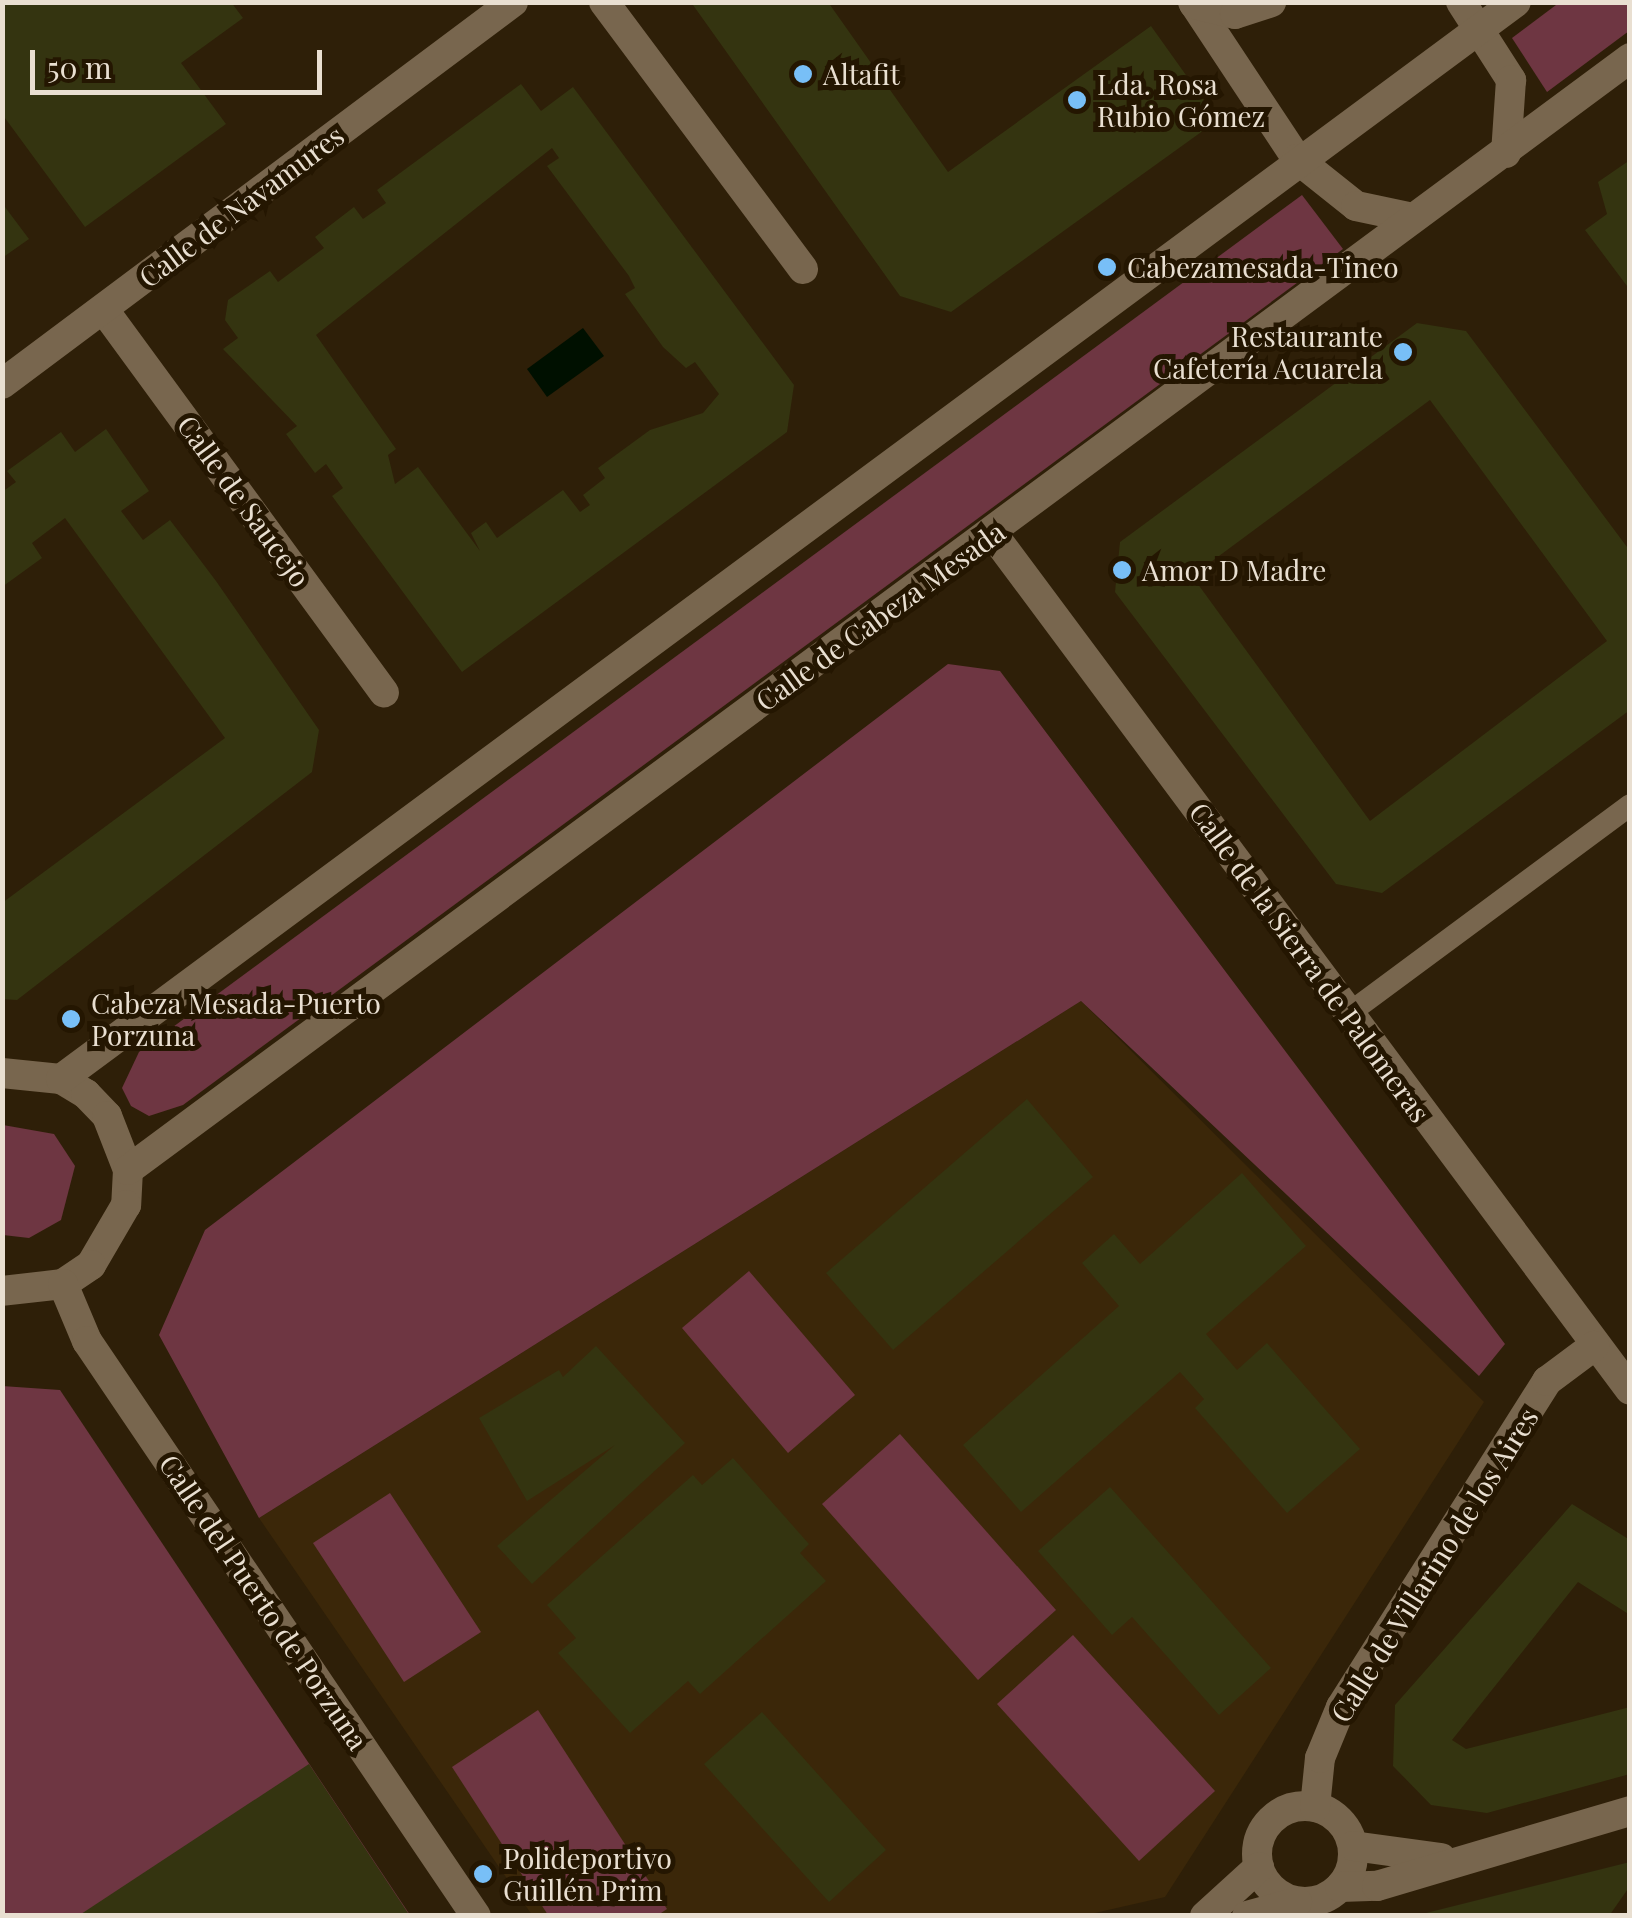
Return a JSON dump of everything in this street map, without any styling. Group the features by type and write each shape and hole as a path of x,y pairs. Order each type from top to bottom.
{"street":[{"name":"Calle de Navamures","path":"2,384 104,310 485,14 512,2"},
{"path":"604,2 803,268"},
{"path":"1193,3 1235,14 1271,2"},
{"path":"1461,2 1510,80 1506,152"},
{"path":"61,1080 1297,159 1516,2"},
{"path":"1193,3 1297,159 1356,206 1413,218"},
{"name":"Calle de Cabeza Mesada","path":"128,1170 1630,58"},
{"name":"Calle de Saucejo","path":"104,310 384,692"},
{"name":"Calle de la Sierra de Palomeras","path":"992,533 1630,1390"},
{"path":"1348,1014 1630,805"},
{"path":"2,1073 61,1080 106,1116 128,1170 113,1238 63,1284 2,1291"},
{"name":"Calle del Puerto de Porzuna","path":"63,1284 86,1341 476,1916"},
{"name":"Calle de Villarino de los Aires","path":"1315,1807 1320,1758 1342,1707 1547,1382 1594,1346"},
{"path":"1205,1916 1259,1867 1270,1821 1315,1807 1340,1820 1353,1846 1340,1887"},
{"path":"1247,1916 1340,1887 1377,1886 1454,1859 1630,1811"},
{"path":"1353,1846 1454,1859"},
{"path":"1259,1867 1273,1890 1297,1902"}],"shaded area":[{"path":"1560,2 1629,3 1629,31 1547,92 1512,38"},
{"path":"1302,195 1343,249 183,1105 149,1116 131,1106 122,1088 139,1052"},
{"path":"583,328 604,356 547,397 527,369"},
{"path":"948,664 1000,671 1505,1344 1479,1376 1081,1001 259,1518 159,1335 205,1230"},
{"path":"1081,1001 1484,1402 1165,1897 1086,1915 532,1915 259,1518"},
{"path":"3,1125 54,1134 75,1166 61,1220 29,1238 3,1235"},
{"path":"749,1271 855,1395 788,1453 682,1328"},
{"path":"2,1386 60,1390 410,1915 3,1915"},
{"path":"900,1434 1056,1610 978,1680 822,1504"},
{"path":"390,1493 481,1632 404,1682 313,1543"},
{"path":"1073,1635 1215,1791 1139,1861 997,1704"},
{"path":"538,1710 667,1909 658,1915 548,1915 452,1767"}],"building":[{"path":"2,2 231,2 243,18 181,63 226,124 85,227 2,114"},
{"path":"828,2 948,172 1151,26 1218,120 951,312 900,296 693,5"},
{"path":"521,84 541,111 573,87 794,385 787,432 462,672 332,496 343,488 326,464 315,473 286,434 297,426 223,349 238,338 225,320 228,300 270,271 278,282 324,248 315,237 354,207 363,219 386,203 377,190","holes":["552,148 559,158 547,166 629,276 635,288 625,294 663,347 686,368 695,362 719,394 703,413 650,430 598,468 605,478 583,495 590,505 580,512 563,490 497,538 486,522 471,533 480,551 418,467 395,484 388,455 396,449 316,335"]},
{"path":"1630,160 1630,290 1585,230 1607,214 1598,182"},
{"path":"2,203 29,239 2,258"},
{"path":"1417,323 1466,331 1630,551 1630,710 1382,893 1336,884 1115,592 1120,542","holes":["1430,400 1607,641 1370,821 1192,576"]},
{"path":"106,429 149,491 121,511 143,540 170,520 216,581 319,730 312,772 17,1000 2,999 2,903 225,738 65,518 32,543 42,558 2,587 2,492 16,482 7,471 61,432 75,452"},
{"path":"1027,1099 1093,1177 893,1350 826,1273"},
{"path":"1242,1173 1306,1246 1206,1334 1237,1370 1267,1343 1360,1449 1287,1513 1195,1408 1204,1399 1180,1372 1021,1512 963,1445 1119,1306 1082,1263 1114,1234 1140,1264"},
{"path":"596,1346 685,1443 532,1584 497,1546 615,1445 527,1501 479,1418 559,1370 563,1377"},
{"path":"733,1458 809,1544 800,1553 826,1581 700,1694 688,1681 630,1733 558,1653 576,1638 547,1605 693,1475 702,1485"},
{"path":"1110,1487 1271,1668 1219,1715 1132,1617 1112,1635 1038,1551"},
{"path":"1572,1504 1630,1540 1630,1615 1578,1582 1452,1740 1466,1749 1630,1707 1630,1774 1487,1813 1431,1805 1393,1766 1395,1705"},
{"path":"762,1712 886,1850 829,1902 704,1764"},
{"path":"309,1764 410,1916 78,1916"},
{"path":"1630,1862 1630,1886 1609,1916 1414,1916"}],"place":[{"name":"Altafit","path":"803,74"},
{"name":"Lda. Rosa Rubio Gómez","path":"1077,100"},
{"name":"Cabezamesada-Tineo","path":"1107,267"},
{"name":"Restaurante Cafetería Acuarela","path":"1403,352"},
{"name":"Amor D Madre","path":"1122,570"},
{"name":"Cabeza Mesada-Puerto Porzuna","path":"71,1019"},
{"name":"Polideportivo Guillén Prim","path":"483,1874"}]}
